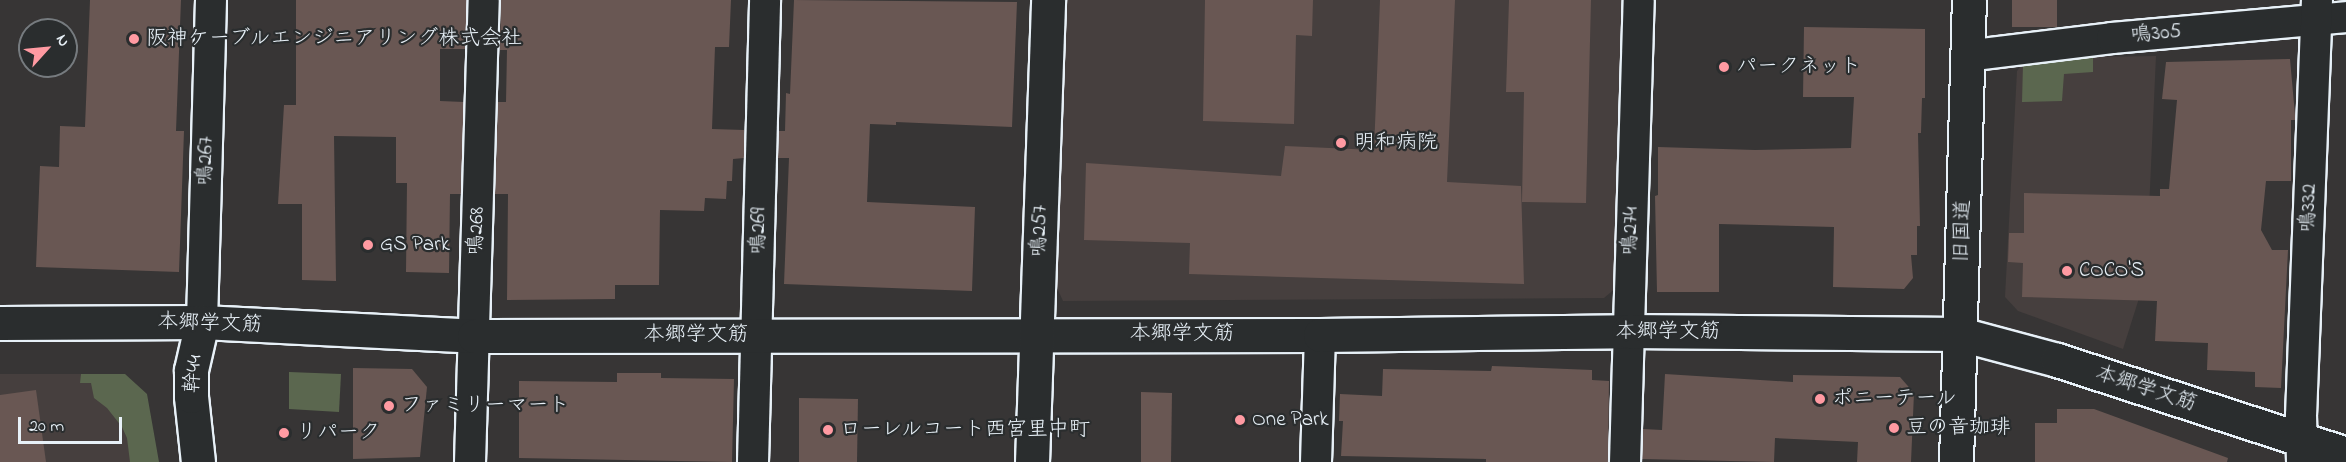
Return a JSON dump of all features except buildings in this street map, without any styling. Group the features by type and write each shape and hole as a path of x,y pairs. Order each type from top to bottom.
{"street":[{"name":"鳴267","path":"202,322 211,0"},
{"name":"鳴268","path":"470,462 484,0"},
{"name":"鳴269","path":"753,462 765,0"},
{"name":"鳴257","path":"1032,462 1048,0"},
{"name":"鳴274","path":"1625,462 1639,0"},
{"name":"旧国道","path":"1956,462 1969,0"},
{"name":"鳴305","path":"1966,56 2317,10 2346,17"},
{"name":"鳴332","path":"2301,440 2317,10"},
{"name":"本郷学文筋","path":"0,323 202,322 474,336 1036,333 1320,335 1628,331 1960,334 2057,360 2346,454"},
{"name":"幹44","path":"198,462 191,370 202,322"},
{"path":"1316,462 1320,335"}],"shaded area":[{"name":"明和病院","path":"1066,0 1624,0 1617,287 1604,298 1063,301 1057,288"},
{"path":"2156,56 2146,276 2123,349 2018,311 2005,297 2017,71 2023,64 2093,57"},
{"path":"0,374 125,374 159,462 0,462"}],"green space":[{"path":"2093,57 2093,72 2064,74 2062,101 2022,102 2023,64"},
{"path":"289,372 341,374 339,412 289,409"},
{"path":"81,374 125,374 147,394 159,462 130,462 127,438 122,427 107,408 94,398 91,383 80,383"}],"place":[{"name":"阪神ケーブルエンジニアリング株式会社","path":"134,39"},
{"name":"パークネット","path":"1724,67"},
{"name":"明和病院","path":"1341,143"},
{"name":"GS Park","path":"368,245"},
{"name":"COCO'S","path":"2067,271"},
{"name":"ポニーテール","path":"1820,399"},
{"name":"ファミリーマート","path":"389,406"},
{"name":"One Park","path":"1240,420"},
{"name":"豆の音珈琲","path":"1894,428"},
{"name":"ローレルコート西宮里中町","path":"828,430"},
{"name":"リパーク","path":"284,433"}]}
